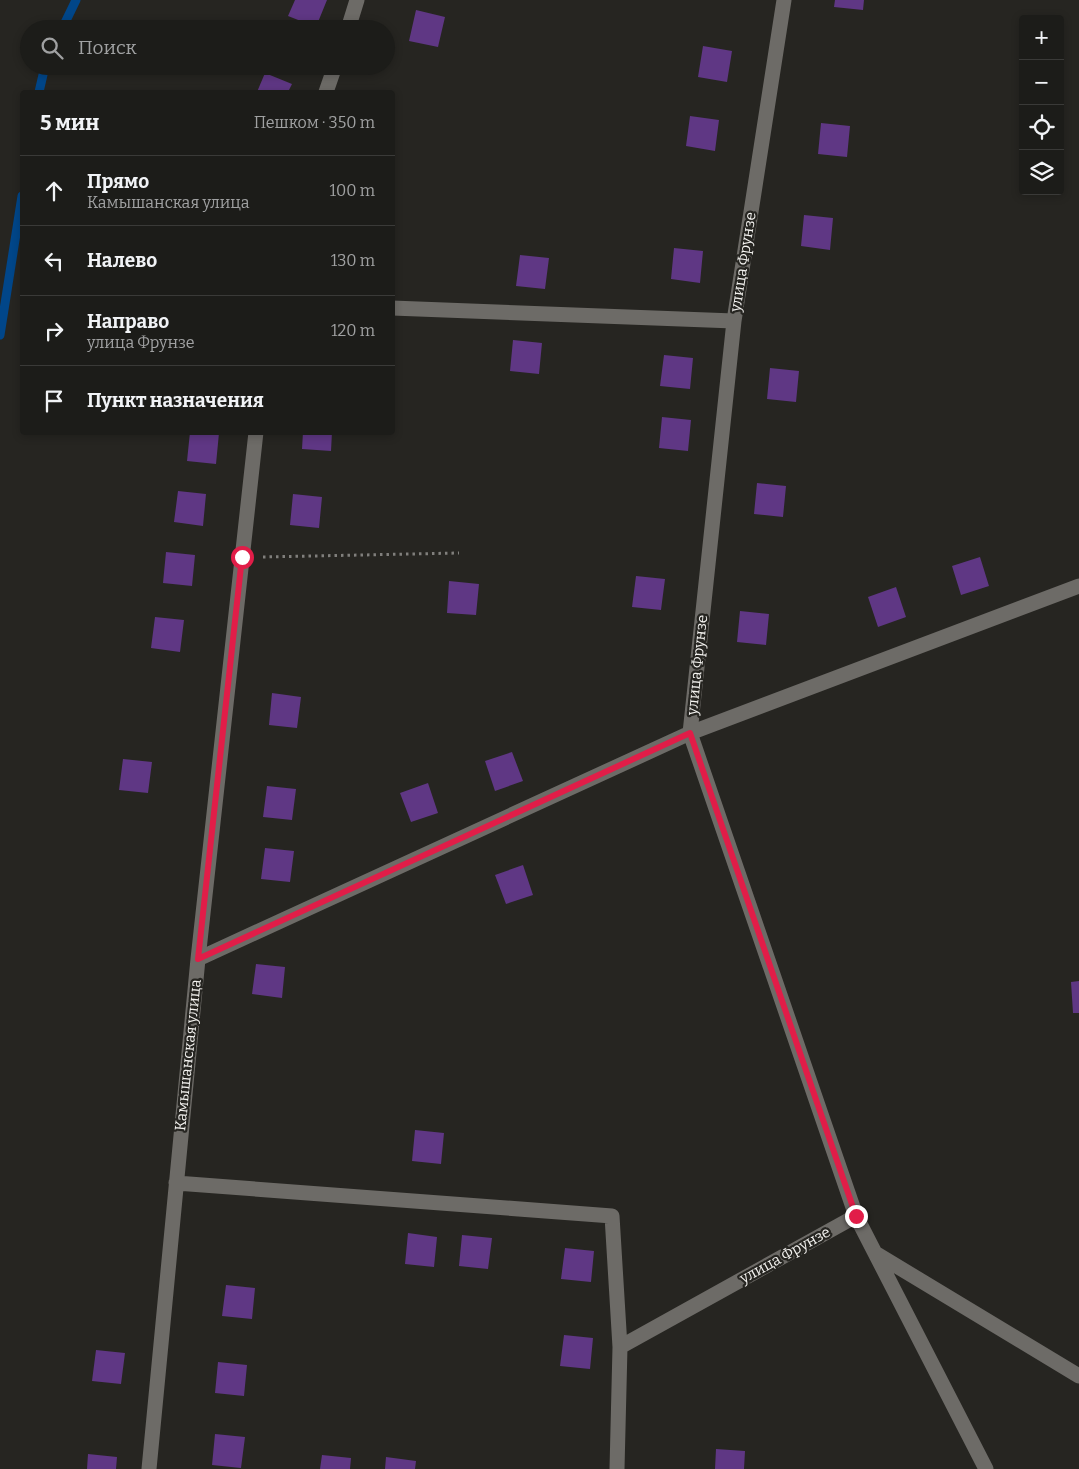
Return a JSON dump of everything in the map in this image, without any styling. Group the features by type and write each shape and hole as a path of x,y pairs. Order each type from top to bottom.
{"street":[{"path":"351,20 357,0"},
{"name":"улица Фрунзе","path":"620,1347 856,1216 690,733 734,321 784,0"},
{"path":"327,90 332,75"},
{"path":"395,308 734,321"},
{"name":"Камышанская улица","path":"149,1469 198,959 256,435"},
{"path":"198,959 690,733 1079,586"},
{"path":"176,1184 612,1216 620,1347 617,1469"},
{"path":"856,1216 986,1469"},
{"path":"875,1253 1079,1376"}],"path":[{"path":"242,557 459,553"}],"building":[{"path":"295,0 327,0 319,20 298,20 288,16"},
{"path":"835,0 864,0 863,10 834,7"},
{"path":"416,10 445,17 438,47 409,41"},
{"path":"703,46 732,51 727,82 698,77"},
{"path":"264,75 270,75 292,84 289,90 258,90"},
{"path":"690,116 719,120 715,151 686,146"},
{"path":"821,123 850,126 847,157 818,154"},
{"path":"804,215 833,218 830,250 801,246"},
{"path":"674,248 703,251 700,283 671,279"},
{"path":"520,255 549,258 545,289 516,286"},
{"path":"513,340 542,343 539,374 510,371"},
{"path":"664,355 693,358 690,389 660,386"},
{"path":"770,368 799,371 796,402 767,399"},
{"path":"662,417 691,420 688,451 659,448"},
{"path":"190,435 219,435 216,464 187,461"},
{"path":"303,435 332,435 331,451 302,449"},
{"path":"757,483 786,486 783,517 754,514"},
{"path":"178,491 206,494 203,526 174,522"},
{"path":"293,494 322,497 319,528 290,525"},
{"path":"166,552 195,555 192,586 163,583"},
{"path":"980,557 989,586 961,595 952,566"},
{"path":"636,576 665,579 661,610 632,607"},
{"path":"449,581 479,584 476,615 447,613"},
{"path":"896,587 906,617 878,627 868,597"},
{"path":"740,611 769,614 766,645 737,642"},
{"path":"155,617 184,620 180,652 151,648"},
{"path":"272,693 301,697 297,728 269,725"},
{"path":"512,752 523,781 495,791 485,761"},
{"path":"123,759 152,762 148,793 119,790"},
{"path":"428,783 438,813 411,822 400,793"},
{"path":"267,786 296,789 292,820 263,817"},
{"path":"265,848 294,851 290,882 261,879"},
{"path":"523,865 533,895 506,904 495,875"},
{"path":"256,964 285,967 282,998 252,994"},
{"path":"1079,981 1079,1013 1073,1013 1071,982"},
{"path":"415,1130 444,1133 441,1164 412,1161"},
{"path":"408,1233 437,1237 434,1267 405,1264"},
{"path":"462,1235 492,1238 488,1269 459,1266"},
{"path":"565,1248 594,1251 591,1282 561,1279"},
{"path":"226,1285 255,1288 252,1319 222,1316"},
{"path":"564,1335 593,1338 590,1369 560,1366"},
{"path":"96,1350 125,1353 121,1384 92,1381"},
{"path":"218,1362 247,1365 244,1396 215,1393"},
{"path":"215,1434 245,1437 241,1468 212,1465"},
{"path":"716,1449 745,1451 744,1469 715,1469"},
{"path":"88,1454 117,1457 116,1469 87,1469"},
{"path":"322,1455 351,1458 350,1469 320,1469"},
{"path":"386,1457 416,1461 415,1469 385,1469"}],"waterway":[{"path":"66,20 76,0"},
{"path":"39,90 43,75"},
{"path":"0,335 20,209"}],"route":[{"path":"242,557 198,959 690,733 856,1216"}]}
